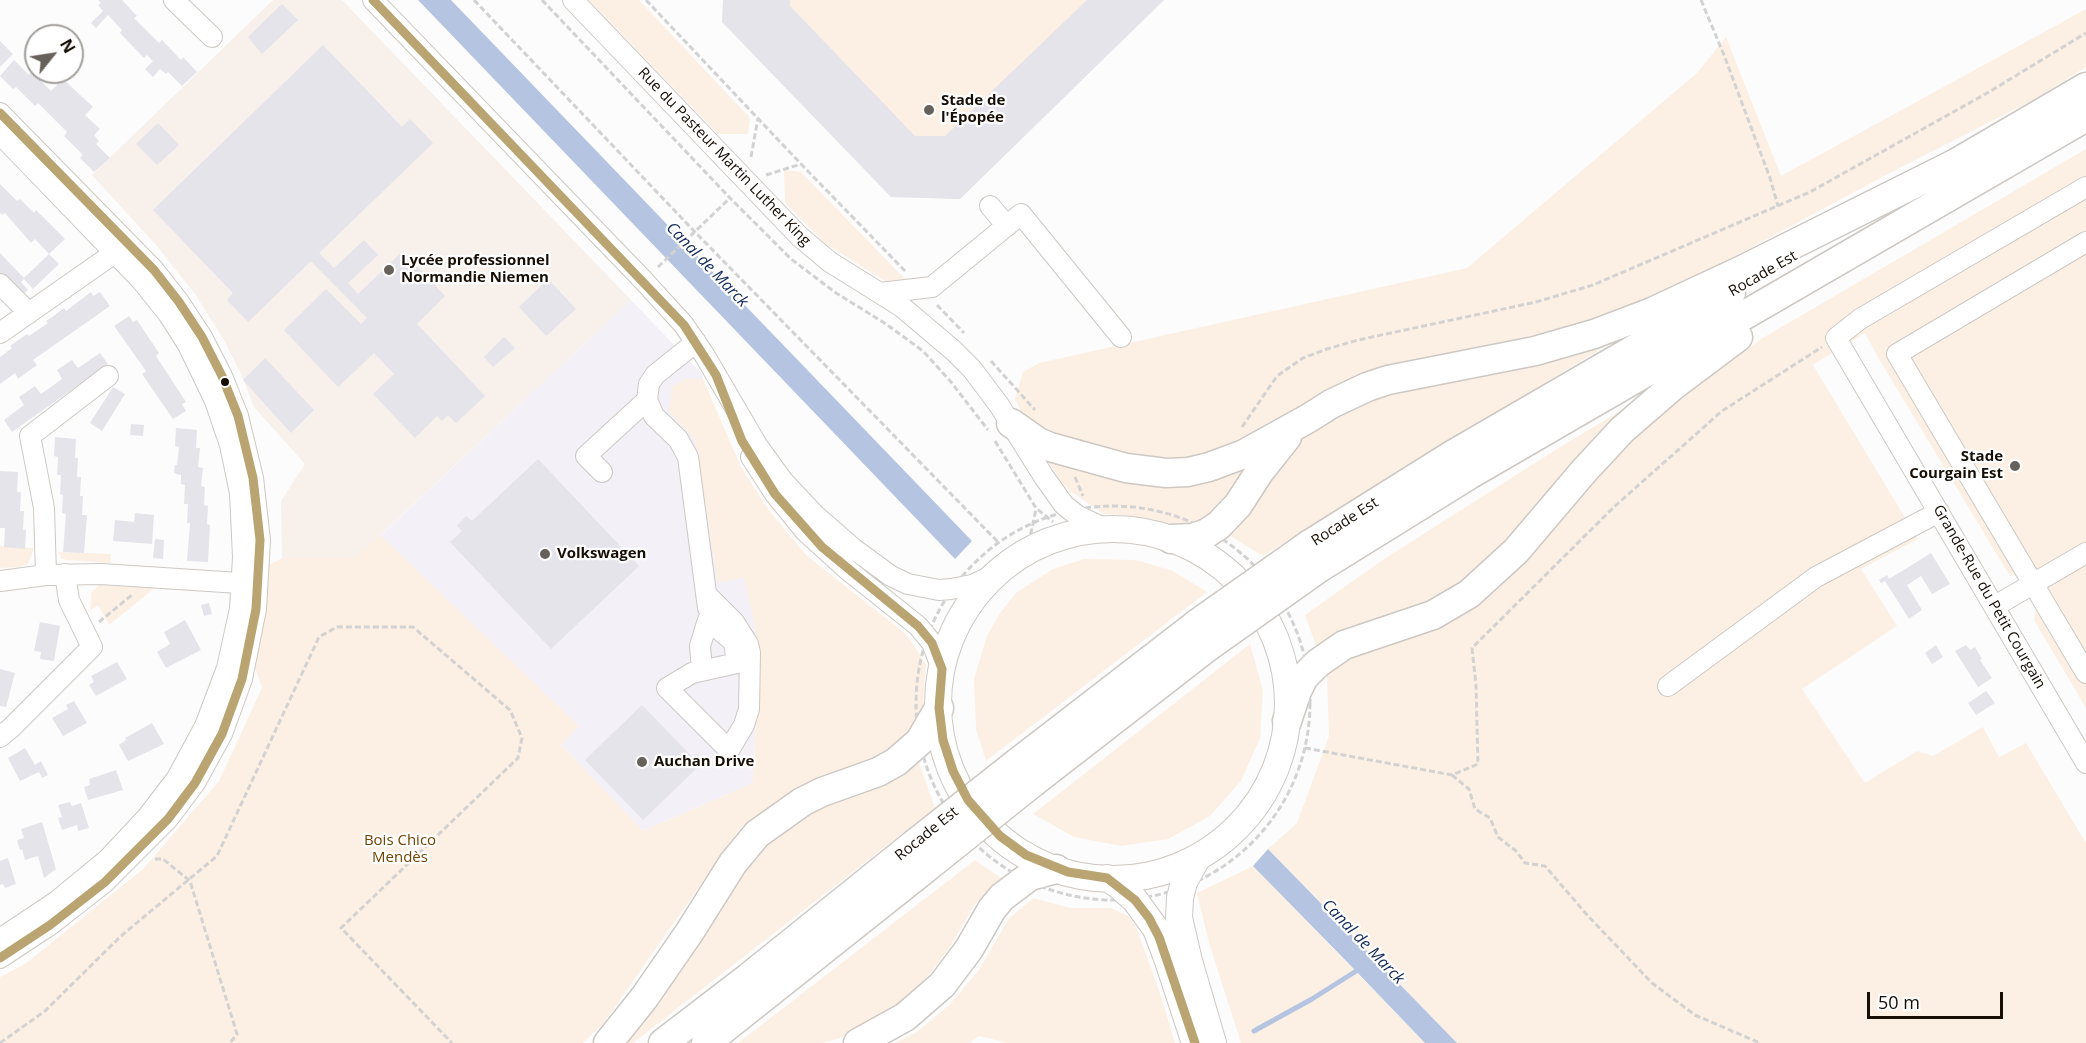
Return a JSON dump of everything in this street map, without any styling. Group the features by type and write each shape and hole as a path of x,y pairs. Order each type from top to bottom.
{"highway":[{"name":"Rocade Est","path":"706,1043 919,856 1026,771 1204,634 1472,443 2086,87"},
{"name":"Rocade Est","path":"1315,556 1469,475 2086,117"},
{"path":"1011,423 1038,442 1126,468 1188,472 1216,465 1244,454 1348,395 1388,380 1535,351 1594,334 1644,315 1740,271 1956,163"},
{"path":"1287,721 1304,677 1318,663 1344,645 1433,615 1469,594 1516,550 1622,430 1674,385 1738,338 1781,311 1795,298 1810,277"},
{"path":"1171,539 1193,538 1219,525 1238,505 1272,454 1310,418"},
{"path":"608,1043 644,998 733,863 757,834 802,802 840,785 878,772 896,762 920,741 939,708"},
{"name":"Rocade Est","path":"663,1043 749,976 919,856"},
{"path":"858,1043 905,1017 942,985 969,949 992,909 1002,897 1030,876 1056,868"}],"main road":[{"path":"1089,530 1139,531 1171,539 1215,562 1240,584 1261,610 1276,640 1283,663 1287,688 1287,721 1276,767 1262,796 1232,832 1198,857 1173,868 1147,875 1107,878 1081,875 1056,868 1013,846 988,825 968,800 947,756 941,732 939,708 942,669 950,642 977,594 996,574 1027,552 1057,538 1089,530"},
{"path":"1198,857 1184,882 1179,918 1213,1043"},
{"path":"1107,878 1135,900 1156,929 1195,1043"}],"street":[{"path":"174,0 212,37"},
{"path":"373,0 651,289 696,342 745,427 783,481 836,534 873,564 908,584 939,590 961,588 996,574"},
{"name":"Rue du Pasteur Martin Luther King","path":"573,0 746,182 815,250 921,322 954,351 986,386 1064,505 1084,520 1106,529"},
{"path":"0,113 122,248"},
{"path":"0,135 122,248 163,281 187,314 216,363 233,403 246,447 260,540 219,693 199,739 172,784 139,828 103,864 57,901 0,939"},
{"path":"1836,338 1860,319 2086,187"},
{"path":"990,206 1006,226"},
{"path":"880,293 932,287 1021,214 1121,338"},
{"path":"2086,242 1897,354 2086,673"},
{"path":"0,333 122,248"},
{"path":"0,284 29,313"},
{"name":"Grande-Rue du Petit Courgain","path":"1836,338 2086,763"},
{"path":"696,342 655,375 650,384 647,400 654,416 678,439 688,457 708,620 700,646 715,667"},
{"path":"716,375 742,441 775,494 822,547 918,626 932,643 942,669"},
{"path":"0,737 92,647 55,575 30,436 108,376"},
{"path":"602,472 586,456 647,400"},
{"path":"1668,686 1816,577 1939,512"},
{"path":"1995,606 2086,553"},
{"path":"0,581 55,575 101,574 250,584"},
{"path":"0,958 64,915 129,860 179,806 195,783 219,740 246,665 256,609 250,584"},
{"path":"706,594 734,622 748,644 750,653 749,709 744,725 729,750 667,688 686,676 715,667 726,644 708,620"}],"path":[{"path":"474,0 694,231 998,542"},
{"path":"646,0 801,165 970,339"},
{"path":"1701,0 1729,66 1778,206"},
{"path":"1238,430 1250,418 1277,375 1303,358 1358,340 1536,302 1593,285 1810,192 1989,92 2086,33"},
{"path":"746,182 758,118"},
{"path":"660,264 746,182 801,165"},
{"path":"1452,775 1478,764 1476,685 1472,648 1615,506 1722,411 1836,338"},
{"path":"987,356 1042,418"},
{"path":"1065,451 1088,506"},
{"path":"1027,552 1036,508 1045,517"},
{"path":"86,633 152,577"},
{"path":"0,1043 45,1011 121,936 218,856 319,637 337,627 413,627 510,710 522,738 518,758 341,928 452,1043"},
{"path":"1305,748 1452,775 1469,789 1475,809 1490,818 1498,837 1516,851 1525,863 1545,866 1588,916 1652,983 1695,1015 1760,1043"},
{"path":"129,860 163,859 190,881 237,1034 230,1043"}],"shaded area":[{"name":"Lycée professionnel Normandie Niemen","path":"273,0 342,0 631,300 356,558 282,558 281,501 305,464 254,407 224,340 195,294 157,246 92,175"},
{"path":"631,300 702,374 759,646 753,783 643,831 561,745 579,726 380,536"}],"green space":[{"path":"589,0 639,0 750,118 748,134 718,134"},
{"name":"Stade de l'Épopée","path":"723,0 1164,0 960,199 891,197 722,22"},
{"path":"2086,9 2086,67 2037,98 1884,176 1704,273 1612,314 1504,343 1367,371 1321,394 1276,423 1215,453 1162,460 1085,443 1038,428 1024,417 1015,399 1023,372 1039,363 1467,268 1697,73 1726,37 1781,176"},
{"path":"2086,149 2086,708 2034,620 2037,604 2023,579 2008,573 1865,333 1813,365 1918,539 1861,569 1897,626 1802,689 1865,783 1917,751 1933,756 1983,727 1999,757 2026,743 2086,843 2086,1043 1457,1043 1268,849 1297,823 1329,736 1327,677 1305,615 1384,559 1560,447 1654,391 1686,394 1761,339"},
{"path":"784,170 801,172 906,280 890,284 826,244 785,203"},
{"path":"1643,323 1263,556 1227,534 1283,450 1362,395"},
{"name":"Bois Chico Mendès","path":"685,379 703,379 741,467 768,509 806,555 906,634 926,664 922,716 899,747 797,793 741,827 603,1024 583,1043 0,1043 0,977 25,964 143,869 219,781 262,688 249,651 259,571 282,558 356,558 380,535 579,726 561,745 643,831 753,783 759,646 744,577 718,583 695,440 669,411 672,387"},
{"path":"1254,457 1211,521 1185,528 1123,515 1104,514 1070,491 1061,482 1046,458 1167,482"},
{"path":"0,546 34,548 28,564 0,568"},
{"path":"58,552 111,554 110,563 66,560 61,558"},
{"path":"1084,559 1136,560 1173,571 1207,592 986,761 976,729 974,679 987,636 1000,613 1016,593 1053,569"},
{"path":"99,585 156,587 109,625 98,605 90,611 91,593"},
{"path":"1250,644 1263,690 1260,738 1241,781 1210,816 1168,839 1121,846 1074,837 1033,814"},
{"path":"917,757 935,808 633,1043 618,1043 768,835"},
{"path":"975,860 1001,878 973,907 950,947 927,977 892,1009 859,1032 823,1043 738,1043"},
{"path":"1253,866 1425,1043 1241,1043 1209,943 1197,893"},
{"path":"1034,898 1070,908 1111,908 1128,916 1136,927 1175,1043 1008,1043 979,1036 969,1043 895,1043 917,1032 949,1005 979,970 1009,918"}],"water":[{"path":"418,0 451,0 972,541 955,559"},
{"path":"1268,849 1457,1043 1425,1043 1253,866"}],"building":[{"path":"98,0 122,0 137,16 134,18 159,43 162,40 181,60 183,57 197,72 182,86 168,72 166,74 160,69 153,77 145,69 153,61 147,55 144,58 120,33 122,30 108,15 96,28 91,23 103,11 98,5 101,3"},
{"path":"723,0 790,0 790,6 915,136 945,136 1087,0 1164,0 960,199 891,197 722,22"},
{"path":"282,4 298,20 262,54 248,37"},
{"path":"0,41 13,54 0,67"},
{"path":"323,45 402,127 410,119 433,143 319,253 334,268 364,240 378,255 348,283 358,294 403,251 445,296 417,324 485,396 456,423 448,415 442,421 437,416 415,438 373,394 394,374 374,353 338,387 284,330 326,289 361,324 367,318 311,261 248,322 227,300 233,293 153,210"},
{"path":"14,60 24,70 24,84 44,84 51,91 58,84 68,84 93,107 85,115 100,129 94,135 99,141 96,144 110,158 94,172 80,158 83,155 64,136 67,132 38,103 35,106 16,87 13,89 0,76"},
{"path":"158,123 179,145 157,165 136,144"},
{"path":"0,184 17,201 20,199 34,213 36,210 65,239 49,254 35,239 31,243 5,213 2,215 0,213"},
{"path":"0,253 24,278 49,254 59,264 33,289 24,279 21,282 28,290 24,294 0,275"},
{"path":"548,279 576,309 546,336 519,307"},
{"path":"91,292 93,296 100,292 110,306 33,360 37,365 18,379 15,373 0,384 0,357 12,348 10,346 27,334 29,336 64,308 66,311"},
{"path":"129,316 133,322 137,320 159,353 156,356 186,402 182,404 186,411 173,419 142,374 146,371 114,326"},
{"path":"504,337 515,348 493,367 484,357"},
{"path":"100,353 108,364 12,432 4,420 24,405 19,397 35,386 41,394 62,379 57,370 72,360 78,368"},
{"path":"265,358 314,410 291,433 243,380"},
{"path":"113,387 125,394 102,431 90,423"},
{"path":"131,424 144,425 143,436 130,435"},
{"path":"176,428 197,430 196,448 200,448 198,467 203,468 201,486 205,487 204,505 208,506 207,524 210,525 208,562 187,561 190,523 187,523 188,504 184,504 185,485 181,484 181,475 174,472 179,447 175,446"},
{"path":"55,437 76,439 77,477 81,477 80,496 83,496 82,515 87,515 84,553 63,552 66,514 62,513 61,475 57,475 58,457 54,456"},
{"name":"Volkswagen","path":"538,459 639,566 551,649 450,542 462,531 457,526 466,516 472,521"},
{"path":"0,471 18,472 17,492 21,492 20,511 24,511 25,549 4,547 5,528 0,528"},
{"path":"135,513 154,515 152,544 113,541 115,520 134,522"},
{"path":"155,539 164,540 163,559 153,558"},
{"path":"1931,553 1950,584 1932,594 1921,576 1907,585 1922,610 1909,619 1885,581 1881,583 1879,580 1887,575 1889,579"},
{"path":"209,603 212,614 204,616 201,605"},
{"path":"185,620 201,650 166,668 157,652 170,644 164,632"},
{"path":"40,622 60,626 54,661 40,659 41,652 34,651"},
{"path":"1936,645 1943,657 1932,664 1925,653"},
{"path":"1966,645 1970,650 1975,647 1982,659 1980,660 1992,678 1978,687 1955,651"},
{"path":"117,662 127,679 96,696 89,685 94,682 91,676"},
{"path":"0,669 15,673 6,707 0,706"},
{"path":"1986,691 1995,703 1976,715 1968,703"},
{"path":"74,701 87,723 63,736 52,718 68,709 66,705"},
{"name":"Auchan Drive","path":"642,705 700,765 643,820 585,760"},
{"path":"152,723 164,744 128,761 119,745 126,740 125,738"},
{"path":"25,748 35,765 41,761 48,775 42,778 39,772 20,781 8,758"},
{"path":"116,770 123,790 88,800 84,787 90,785 89,779"},
{"path":"70,802 72,806 81,803 89,828 78,831 77,825 62,830 58,818 62,817 58,805"},
{"path":"42,822 56,869 44,878 38,856 25,860 17,840 24,838 21,829"},
{"path":"8,858 16,884 5,888 3,884 0,885 0,861"}],"waterway":[{"path":"1254,1031 1312,999 1361,968"}],"transit line":[{"path":"373,0 684,325 716,375 742,441 775,494 822,547 918,626 932,643 942,669"},
{"path":"0,113 154,270 202,337 222,376 238,416 253,478 260,540 256,609 242,679 222,734 195,783 168,819 105,882 50,925 0,958"},
{"path":"942,669 939,708 943,740 953,771 968,800 1000,836 1026,855 1068,872 1107,878 1135,900 1149,918 1159,937 1195,1043"}],"place":[{"name":"Stade de l'Épopée","path":"929,110"},
{"name":"Lycée professionnel Normandie Niemen","path":"389,270"},
{"name":"Stade Courgain Est","path":"2015,466"},
{"name":"Volkswagen","path":"545,554"},
{"name":"Auchan Drive","path":"642,762"}],"water label":[{"name":"Canal de Marck","path":"707,265"},
{"name":"Canal de Marck","path":"1363,942"}]}
